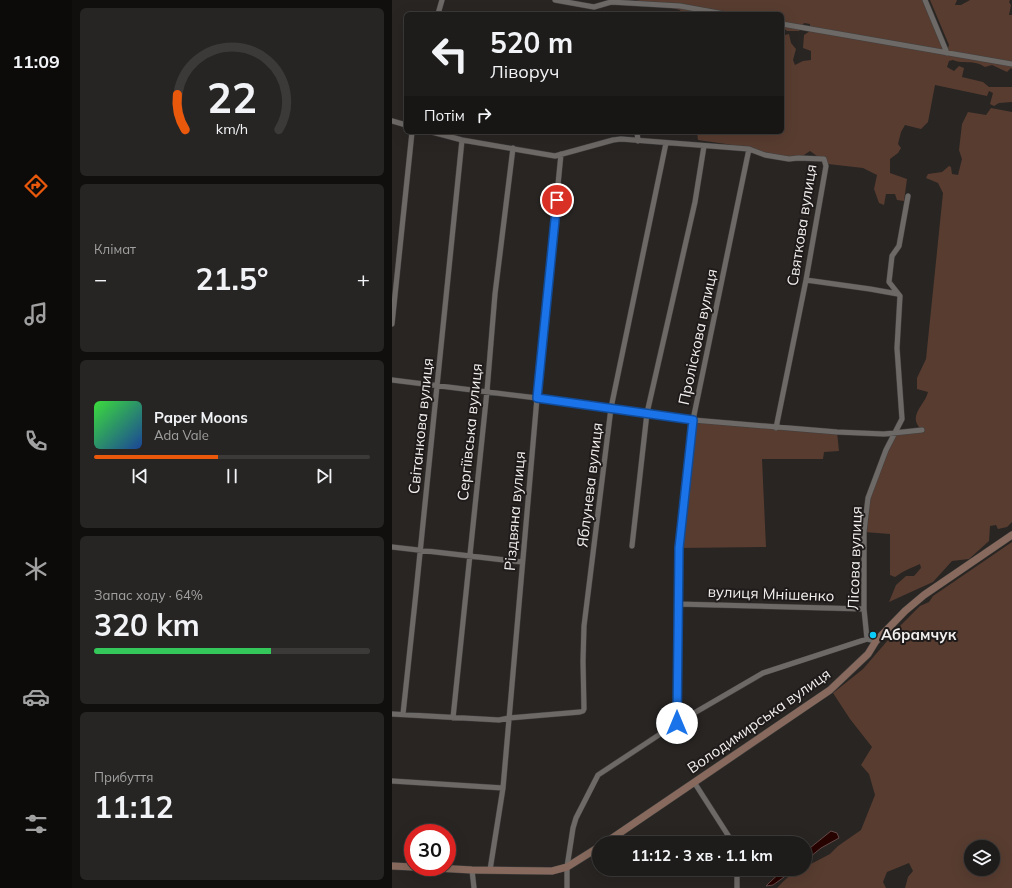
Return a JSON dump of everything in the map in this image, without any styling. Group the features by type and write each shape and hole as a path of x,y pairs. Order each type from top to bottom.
{"main road":[{"name":"Володимирська вулиця","path":"615,836 830,690 868,654 876,641 905,611 924,595 1012,535"},
{"path":"456,869 552,871 567,867 592,851"},
{"path":"392,866 404,867"}],"street":[{"path":"439,12 442,0"},
{"path":"555,0 594,7 611,1 680,6 713,12"},
{"path":"925,0 947,53"},
{"path":"594,7 594,12"},
{"path":"784,24 1012,64"},
{"path":"392,121 404,124"},
{"path":"392,324 412,134"},
{"name":"Святкова вулиця","path":"440,134 462,140 555,156 613,140 749,149 765,155 788,159 824,159 826,166 806,280 776,428"},
{"path":"637,134 638,141"},
{"name":"Світанкова вулиця","path":"403,714 421,551 436,385 462,140"},
{"name":"Яблунева вулиця","path":"509,718 580,712 584,709 584,626 611,408 666,143"},
{"path":"632,546 647,413 695,202 704,146"},
{"name":"Сергіївська вулиця","path":"453,718 487,391 495,294 513,148"},
{"name":"Проліскова вулиця","path":"677,723 677,604 679,548 693,420 749,149"},
{"name":"Різдвяна вулиця","path":"490,870 504,788 522,562 561,154"},
{"name":"Лісова вулиця","path":"866,639 864,609 864,532 868,498 894,433 902,419 897,348 900,296 889,282 892,256 899,246 908,196"},
{"path":"806,280 898,294"},
{"path":"392,380 487,391 693,420 776,428 837,432 894,433 922,430"},
{"path":"392,547 522,562"},
{"name":"вулиця Мнішенко","path":"677,604 864,609"},
{"path":"567,888 567,867 573,828 576,818 598,775 677,723 763,673 866,639 876,641"},
{"path":"392,714 499,720 509,718"},
{"path":"392,781 504,788"},
{"path":"694,782 729,836"},
{"path":"472,870 474,888"},
{"path":"737,888 738,876"}],"shaded area":[{"path":"635,0 923,0 947,51 949,45 930,0 957,0 955,5 961,5 970,0 1010,0 1009,2 1011,5 1009,15 1012,15 1012,69 1011,68 1007,72 992,65 985,67 976,63 953,60 949,61 947,67 954,71 959,66 964,68 962,77 983,82 989,87 1012,87 1012,102 999,103 994,106 990,104 993,93 989,91 987,96 935,85 928,122 921,129 905,125 901,132 898,144 901,148 898,153 890,159 890,173 907,179 904,201 897,200 895,194 886,194 884,205 879,203 874,189 877,175 863,168 828,164 810,151 798,159 726,144 698,140 697,134 784,134 784,38 785,35 789,34 791,43 796,49 793,60 795,65 803,61 811,60 811,51 803,48 804,35 810,31 810,24 804,23 799,31 787,31 784,29 784,12 680,12 680,10"},
{"path":"991,108 1012,112 1012,522 1007,527 998,529 996,525 990,526 989,541 969,559 952,561 933,582 889,602 896,585 906,576 914,576 921,568 920,564 895,577 890,575 890,534 864,532 868,498 894,433 921,429 917,424 916,415 928,392 917,389 917,378 926,359 943,193 938,183 926,178 928,174 942,172 949,166 951,167 952,174 958,175 962,159 959,150 962,124 968,112 986,115"},
{"path":"693,420 837,432 839,451 824,452 823,459 762,459 766,547 679,548"},
{"path":"1012,542 1012,888 905,888 908,877 913,871 909,863 887,872 883,882 886,888 777,888 790,876 812,876 812,863 830,854 838,846 861,830 875,795 869,774 861,765 872,747 850,719 833,693 863,669 901,625 920,606 929,602 933,596"},
{"path":"831,831 837,833 839,838 821,848 812,855 812,846"},
{"path":"776,876 785,876 773,885 766,886"}],"place":[{"name":"Абрамчук","path":"873,635"}],"route":[{"path":"557,200 537,398 693,420 679,548 677,604 677,723"}]}
